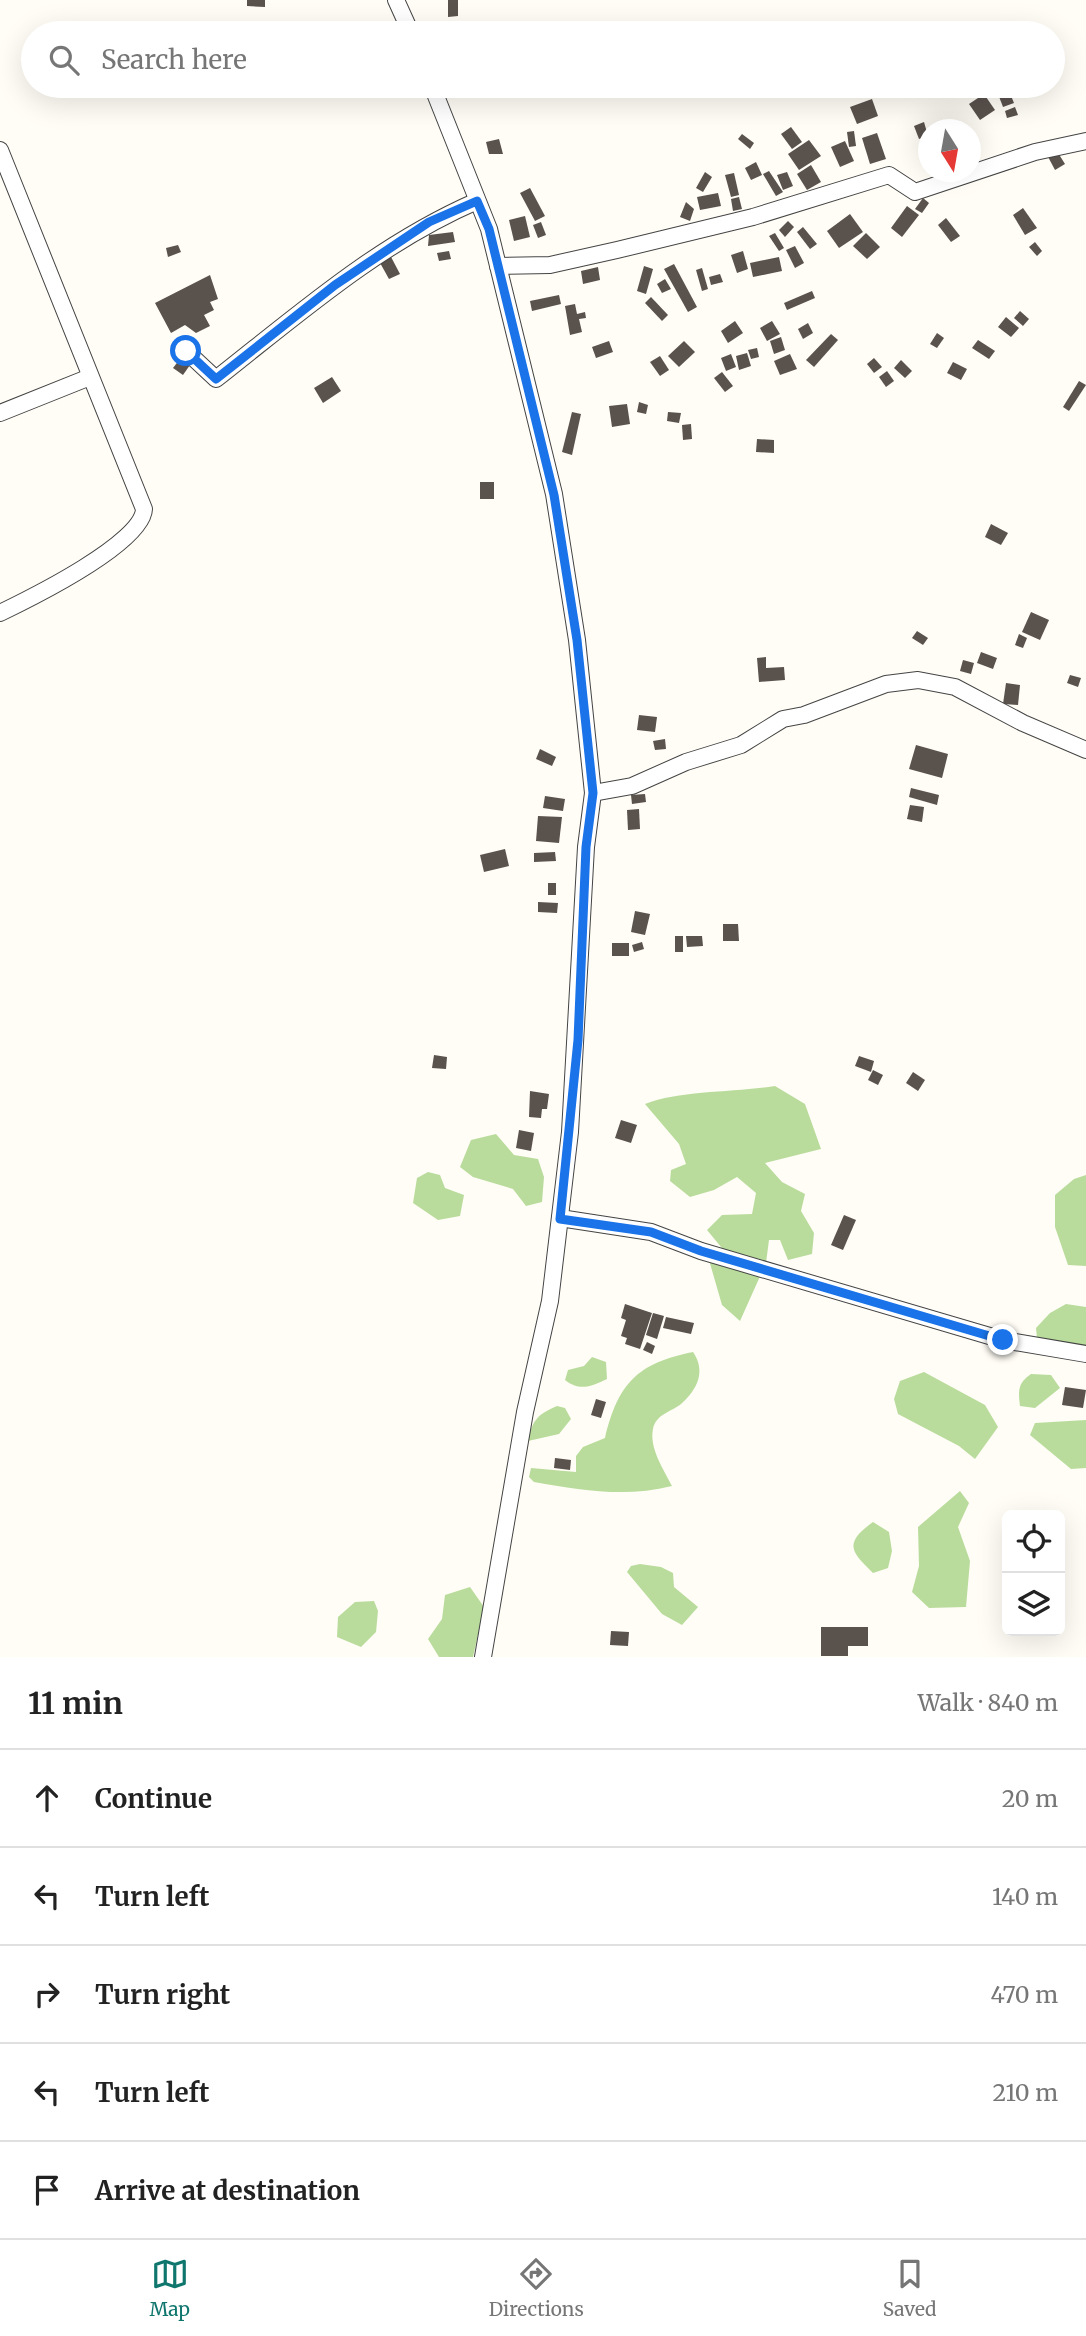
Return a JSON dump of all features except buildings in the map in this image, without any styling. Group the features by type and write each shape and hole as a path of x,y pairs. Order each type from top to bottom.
{"street":[{"path":"397,0 406,21"},
{"path":"437,98 489,229 554,495 577,640 593,793 586,847 578,1040 550,1301 525,1412 483,1657"},
{"path":"498,266 550,265 617,250 753,217 888,175 915,192 1035,152 1086,141"},
{"path":"0,150 132,476 144,516 130,534 75,573 0,613"},
{"path":"186,351 216,379 335,285 429,222 477,201"},
{"path":"0,413 90,377"},
{"path":"593,793 632,786 686,762 741,745 783,719 804,715 886,684 918,680 955,687 1023,723 1086,750"},
{"path":"560,1219 651,1232 701,1251 1003,1340 1086,1354"}],"green space":[{"path":"775,1086 805,1104 821,1149 765,1163 782,1182 805,1194 801,1211 814,1233 812,1254 788,1260 780,1240 769,1240 766,1263 740,1321 722,1305 709,1260 726,1253 707,1230 722,1215 752,1214 756,1193 737,1177 714,1190 690,1197 670,1181 671,1170 686,1164 679,1144 645,1104 675,1096"},
{"path":"496,1134 514,1155 538,1159 544,1177 542,1202 526,1206 513,1189 473,1177 460,1167 471,1140"},
{"path":"428,1172 440,1175 445,1188 464,1195 460,1216 438,1220 413,1203 417,1178"},
{"path":"1086,1175 1086,1266 1068,1265 1055,1227 1055,1195 1074,1179"},
{"path":"1066,1304 1086,1307 1086,1347 1037,1338 1036,1328 1050,1313"},
{"path":"693,1352 699,1366 696,1386 681,1404 657,1420 653,1429 655,1451 672,1486 637,1492 603,1492 534,1482 529,1477 531,1468 576,1472 576,1456 583,1447 605,1438 616,1403 633,1379 657,1362"},
{"path":"592,1357 606,1362 607,1379 581,1387 565,1380 568,1370 584,1366"},
{"path":"924,1372 985,1405 998,1427 975,1459 959,1446 898,1414 894,1399 900,1381"},
{"path":"1031,1374 1051,1375 1060,1388 1035,1408 1020,1406 1020,1387"},
{"path":"557,1406 565,1408 571,1419 559,1434 528,1441 537,1419"},
{"path":"1086,1420 1086,1468 1071,1469 1030,1435 1035,1423"},
{"path":"960,1491 969,1503 958,1527 970,1561 966,1607 929,1608 912,1592 919,1566 918,1527"},
{"path":"873,1522 889,1532 892,1551 888,1568 873,1573 855,1553 854,1542"},
{"path":"640,1564 661,1567 673,1573 674,1587 698,1607 682,1625 662,1614 627,1572 631,1566"},
{"path":"470,1587 484,1607 473,1657 439,1657 428,1639 442,1619 445,1595"},
{"path":"374,1601 378,1611 376,1632 361,1647 337,1637 338,1617 355,1602"}],"route":[{"path":"186,351 216,379 335,285 429,222 477,201 489,229 554,495 577,640 593,793 586,847 578,1040 560,1219 651,1232 701,1251 778,1271 883,1306 1003,1340"}]}
